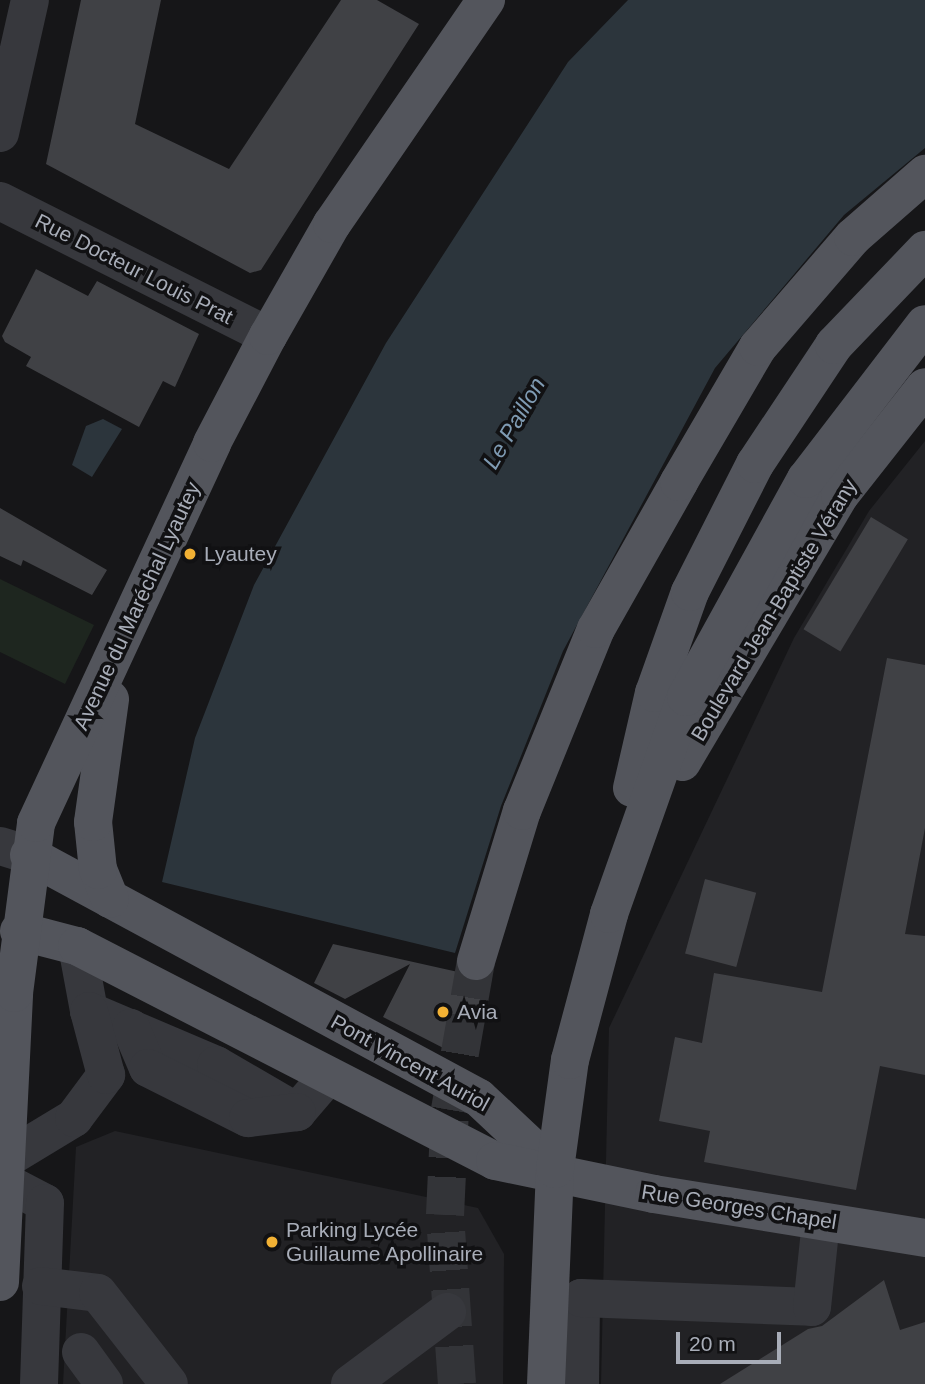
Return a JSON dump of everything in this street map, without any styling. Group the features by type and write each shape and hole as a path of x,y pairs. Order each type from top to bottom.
{"main road":[{"name":"Avenue du Maréchal Lyautey","path":"0,1282 13,993 10,929 14,850 44,803 119,651 212,443 268,336 332,224 486,0"},
{"path":"476,961 522,811 596,629 673,493 758,347 853,237 925,174"},
{"path":"609,914 654,693 690,592 755,464 834,345 925,250"},
{"name":"Boulevard Jean-Baptiste Vérany","path":"546,1384 555,1169 570,1060 609,914 686,697 806,479 925,324"},
{"name":"Boulevard Jean-Baptiste Vérany","path":"636,842 840,495 925,387"},
{"path":"13,993 43,962 77,946 131,911 98,870 93,822 119,651"},
{"name":"Pont Vincent Auriol","path":"14,850 479,1098 555,1169"},
{"path":"10,929 77,946 466,1149 495,1161 555,1169"},
{"name":"Rue Georges Chapel","path":"555,1169 654,1194 925,1238"}],"street":[{"path":"0,133 30,0"},
{"name":"Rue Docteur Louis Prat","path":"0,201 268,336"},
{"path":"39,1384 45,1203 3,1171 74,1118 106,1075 89,1011 77,946"},
{"path":"89,1011 216,1065 298,1112 328,1076"},
{"path":"580,1384 581,1298 812,1307 821,1221"},
{"path":"41,1286 98,1293 169,1384"},
{"path":"350,1384 447,1312"},
{"path":"80,1352 104,1384"}],"shaded area":[{"path":"925,441 925,1384 601,1384 609,1028 794,638 869,511"},
{"path":"0,579 94,625 65,684 0,652"},
{"name":"Parking Lycée Guillaume Apollinaire","path":"115,1131 478,1208 504,1254 503,1384 63,1384 76,1147"}],"water":[{"name":"Le Paillon","path":"628,0 925,0 925,148 844,215 715,368 563,651 501,806 455,953 162,882 195,738 254,585 386,343 568,62"},
{"path":"103,419 122,429 92,477 72,465 86,426"}],"building":[{"path":"81,0 161,0 135,124 229,169 341,0 377,0 419,24 261,270 250,273 46,164"},
{"path":"36,269 88,296 97,281 199,334 175,387 163,381 139,427 26,366 31,357 5,342 2,336"},
{"path":"0,508 107,570 92,595 23,560 21,566 0,556"},
{"path":"871,517 908,539 840,651 804,629"},
{"path":"887,658 925,665 925,828 905,934 925,936 925,1075 880,1066 856,1190 704,1162 710,1131 659,1121 675,1037 702,1043 714,973 822,992"},
{"path":"705,879 756,893 736,967 685,953"},
{"path":"333,944 458,972 470,982 491,980 453,1053 383,1017 410,964 345,999 314,983"},
{"path":"884,1280 900,1330 925,1322 925,1384 720,1384 808,1329 822,1326"}],"tunnel":[{"path":"457,1384 445,1215 450,1110 476,961"}],"place":[{"name":"Lyautey","path":"190,554"},
{"name":"Avia","path":"443,1012"},
{"name":"Parking Lycée Guillaume Apollinaire","path":"272,1242"}]}
